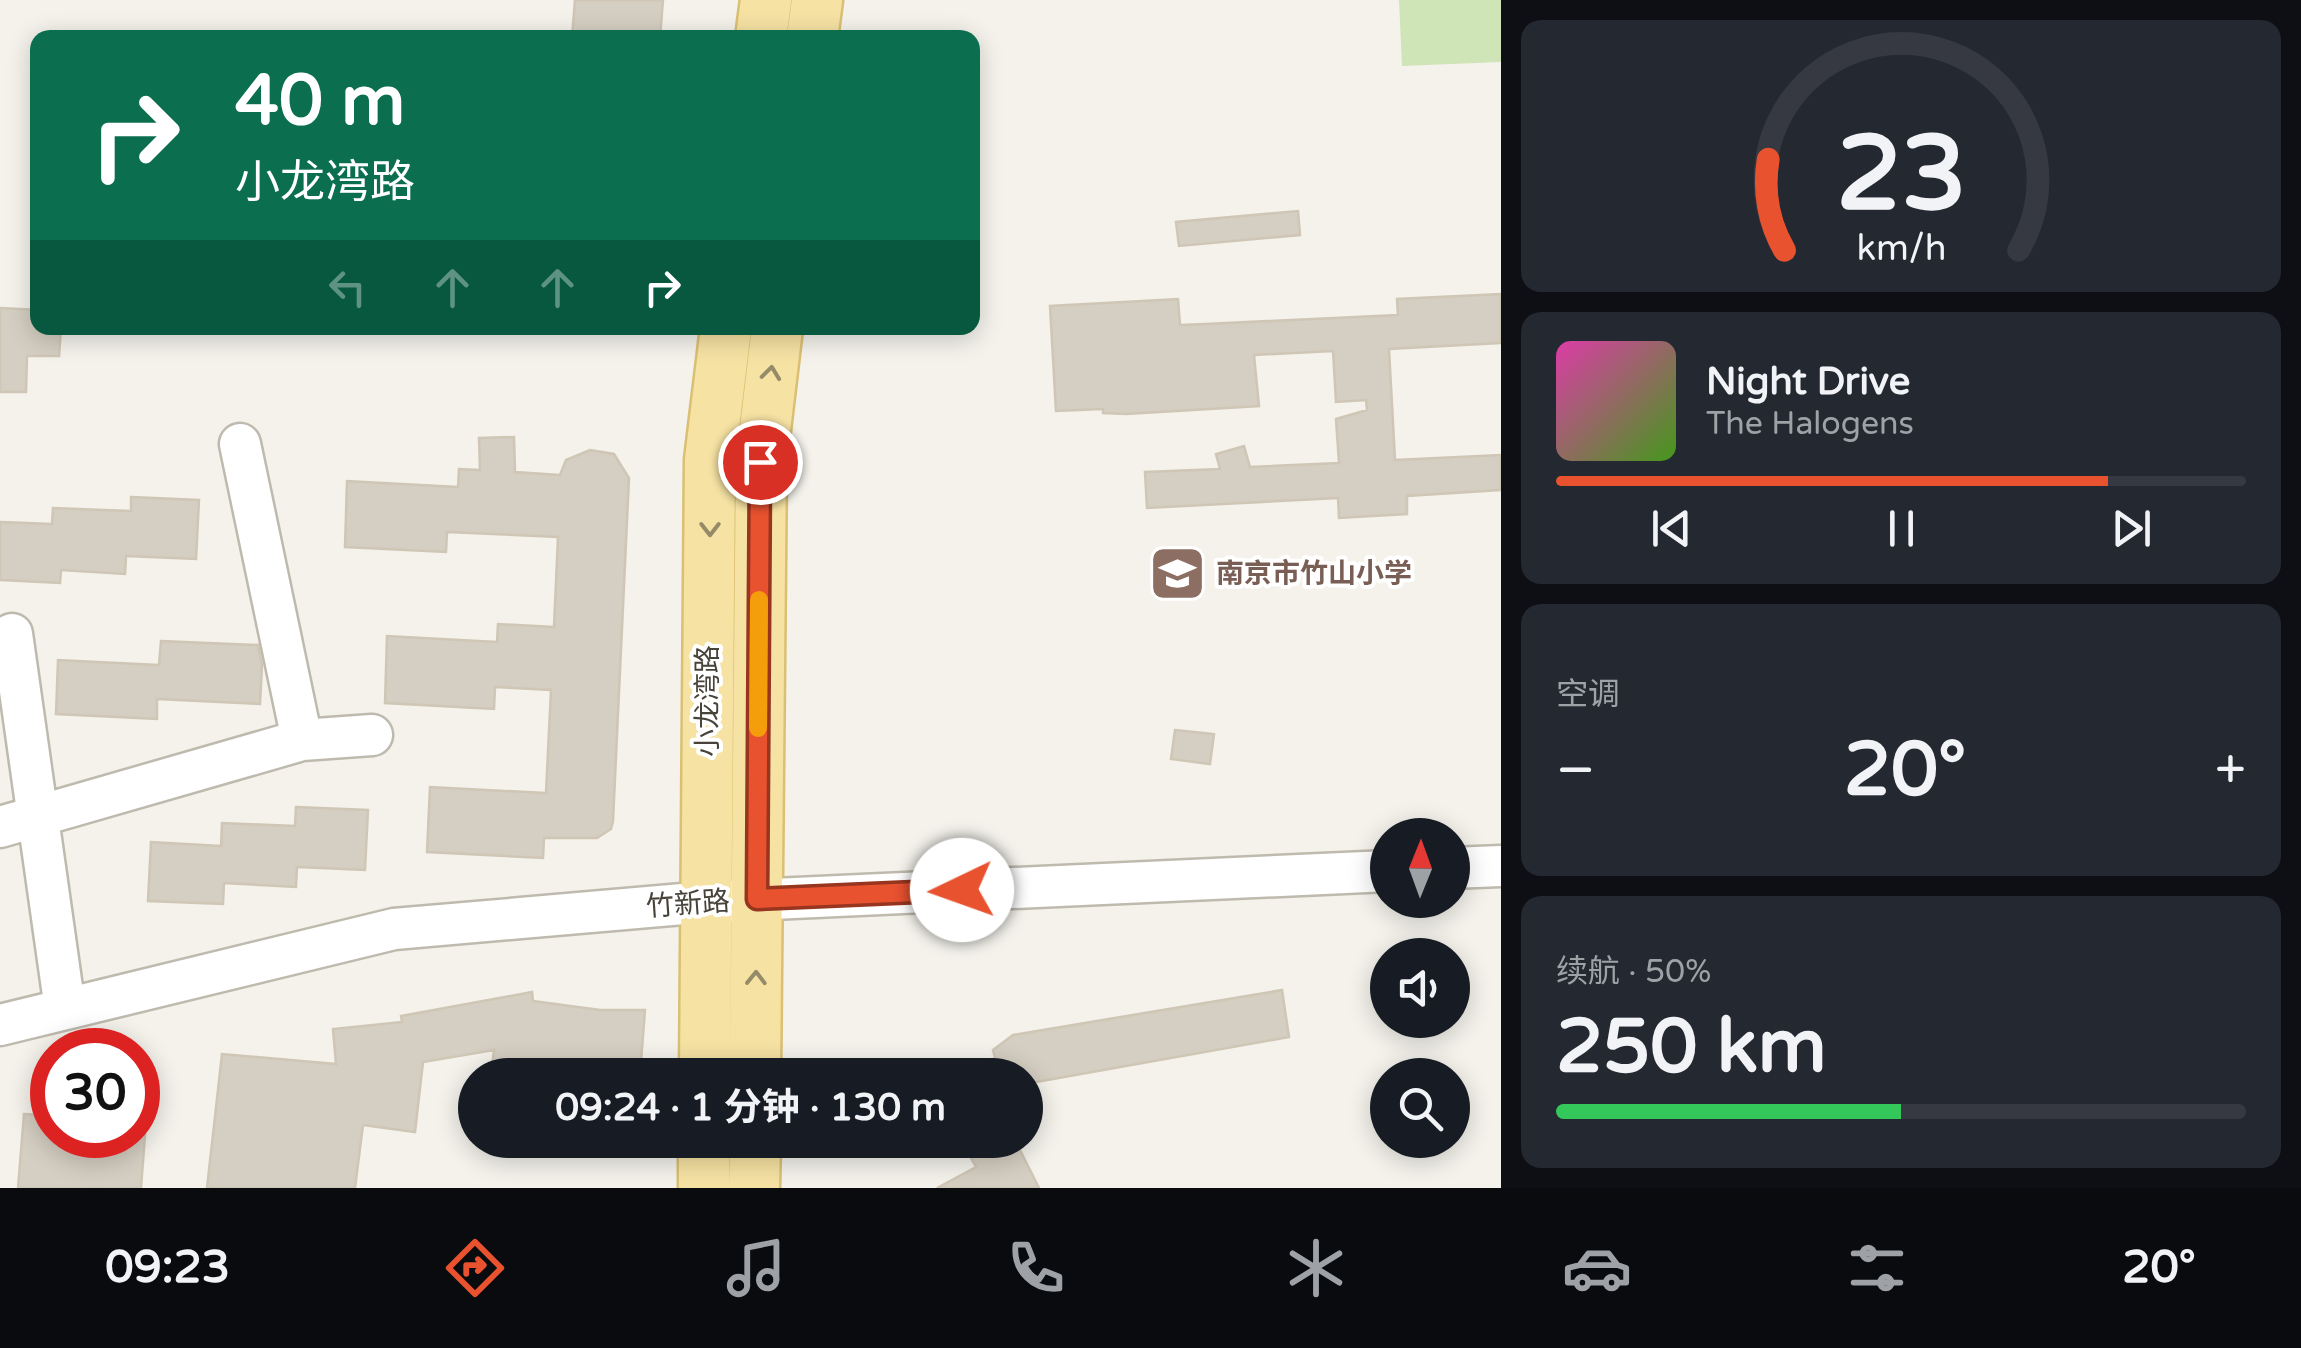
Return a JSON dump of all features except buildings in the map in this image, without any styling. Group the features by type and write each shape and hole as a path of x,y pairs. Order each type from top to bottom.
{"main road":[{"path":"762,30 766,0"},
{"path":"813,30 817,0"},
{"name":"小龙湾路","path":"705,1058 710,460 725,335"},
{"name":"小龙湾路","path":"755,1058 760,462 776,335"},
{"path":"704,1158 704,1188"},
{"path":"754,1158 754,1188"}],"street":[{"path":"240,444 302,740"},
{"path":"12,634 19,822 66,1009"},
{"path":"19,822 302,740 372,735"},
{"path":"1470,867 1501,866"},
{"name":"竹新路","path":"0,1025 394,929 757,899 1370,872"}],"green space":[{"path":"1399,0 1501,0 1501,62 1402,66"}],"slow traffic":[{"path":"758,728 759,600"}],"place":[{"name":"南京市竹山小学","path":"1177,574"}],"route":[{"path":"760,462 757,899 962,890"}]}
